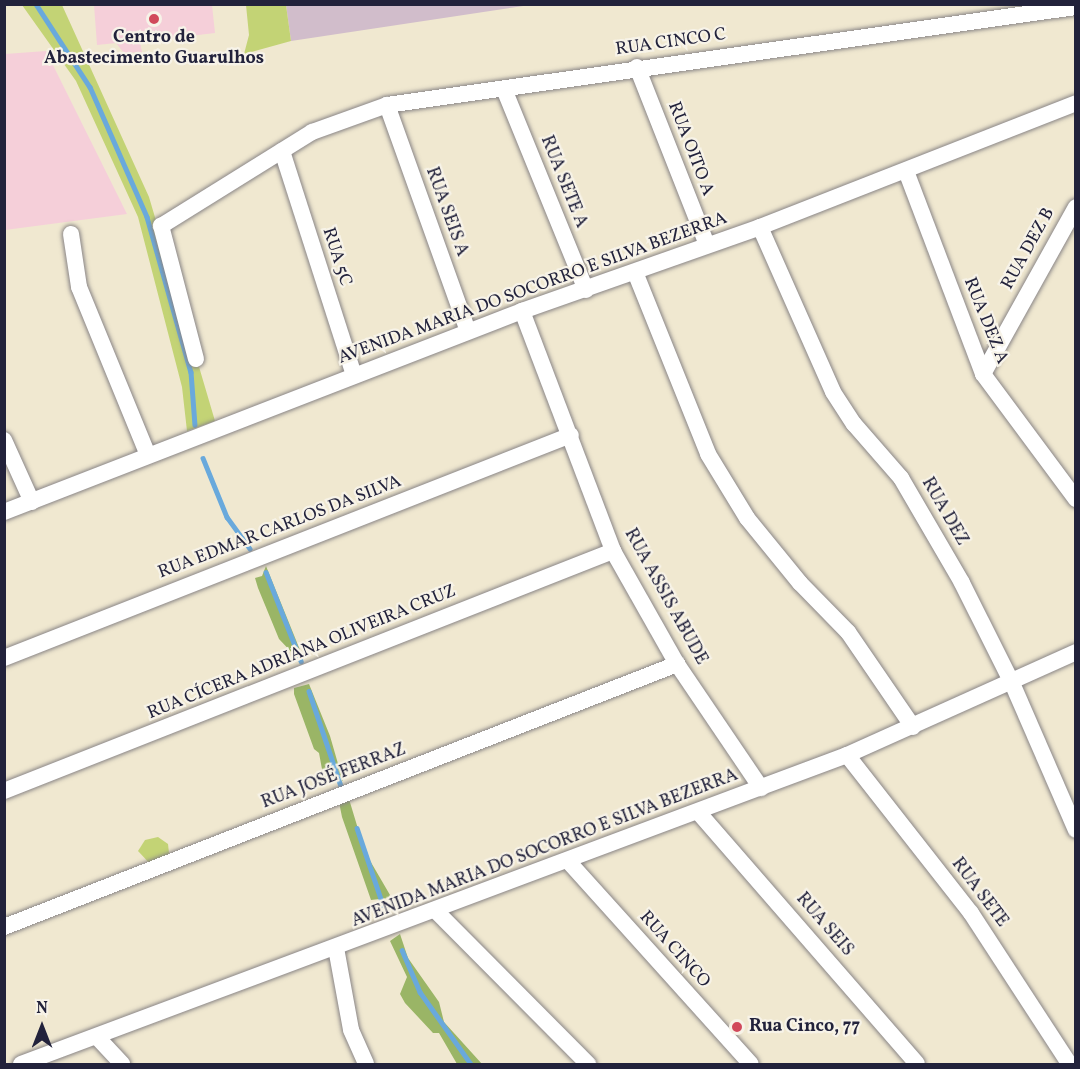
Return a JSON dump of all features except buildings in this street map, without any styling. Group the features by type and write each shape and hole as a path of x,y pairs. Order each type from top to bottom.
{"street":[{"name":"RUA CINCO C","path":"196,359 161,226 312,132 387,105 637,67 1076,7"},
{"name":"RUA OITO A","path":"637,67 707,245"},
{"name":"RUA SETE A","path":"504,89 586,290"},
{"name":"AVENIDA MARIA DO SOCORRO E SILVA BEZERRA","path":"4,512 354,375 906,171 1076,103"},
{"name":"RUA SEIS A","path":"387,105 468,332"},
{"name":"RUA 5C","path":"282,151 354,375"},
{"name":"RUA DEZ A","path":"906,171 983,374 1076,499"},
{"name":"RUA DEZ B","path":"983,374 1076,207"},
{"name":"RUA DEZ","path":"760,226 833,392 923,510 1012,683 1076,830"},
{"path":"71,234 79,287 148,455"},
{"path":"635,272 708,454 747,518 800,582 848,632 913,727"},
{"name":"RUA ASSIS ABUDE","path":"522,311 614,551 677,664 761,788"},
{"name":"RUA EDMAR CARLOS DA SILVA","path":"4,658 571,435"},
{"path":"4,440 32,502"},
{"name":"RUA CÍCERA ADRIANA OLIVEIRA CRUZ","path":"4,791 614,551"},
{"name":"AVENIDA MARIA DO SOCORRO E SILVA BEZERRA","path":"21,1065 699,813 913,727 1076,652"},
{"name":"RUA JOSÉ FERRAZ","path":"4,927 677,664"},
{"name":"RUA SETE","path":"847,755 972,913 1070,1060"},
{"name":"RUA SEIS","path":"699,813 917,1065"},
{"name":"RUA CINCO","path":"568,861 751,1065"},
{"path":"436,911 588,1065"},
{"path":"336,948 351,1030 366,1065"},
{"path":"97,1037 122,1065"}],"shaded area":[{"path":"286,4 530,5 291,41"},
{"name":"Centro de Abastecimento Guarulhos","path":"94,5 212,5 215,33 140,42 142,52 124,53 116,43 97,45"},
{"path":"46,51 127,214 5,230 5,54"}],"green space":[{"path":"22,5 62,5 149,197 215,421 187,431 182,387 138,217 76,81"},
{"path":"246,5 286,5 291,41 244,54 249,35"},
{"path":"266,566 300,650 297,658 279,639 258,588 255,578 262,576"},
{"path":"309,684 330,736 343,781 324,780 319,753 314,749 294,694 294,688"},
{"path":"349,799 365,852 390,895 388,898 371,900 342,817 339,802"},
{"path":"158,837 168,844 169,853 166,862 152,866 138,851 145,840"},
{"path":"400,934 408,958 439,1002 444,1022 482,1064 457,1064 439,1033 433,1033 405,1003 400,994 407,977 390,941"}],"waterway":[{"path":"36,4 90,87 147,217 191,372 195,425"},
{"path":"203,458 227,517 250,549"},
{"path":"266,572 301,661"},
{"path":"309,691 341,786"},
{"path":"357,828 383,905"},
{"path":"402,950 420,992 471,1064"}],"place":[{"name":"Centro de Abastecimento Guarulhos","path":"154,19"},
{"name":"Rua Cinco, 77","path":"737,1027"}]}
